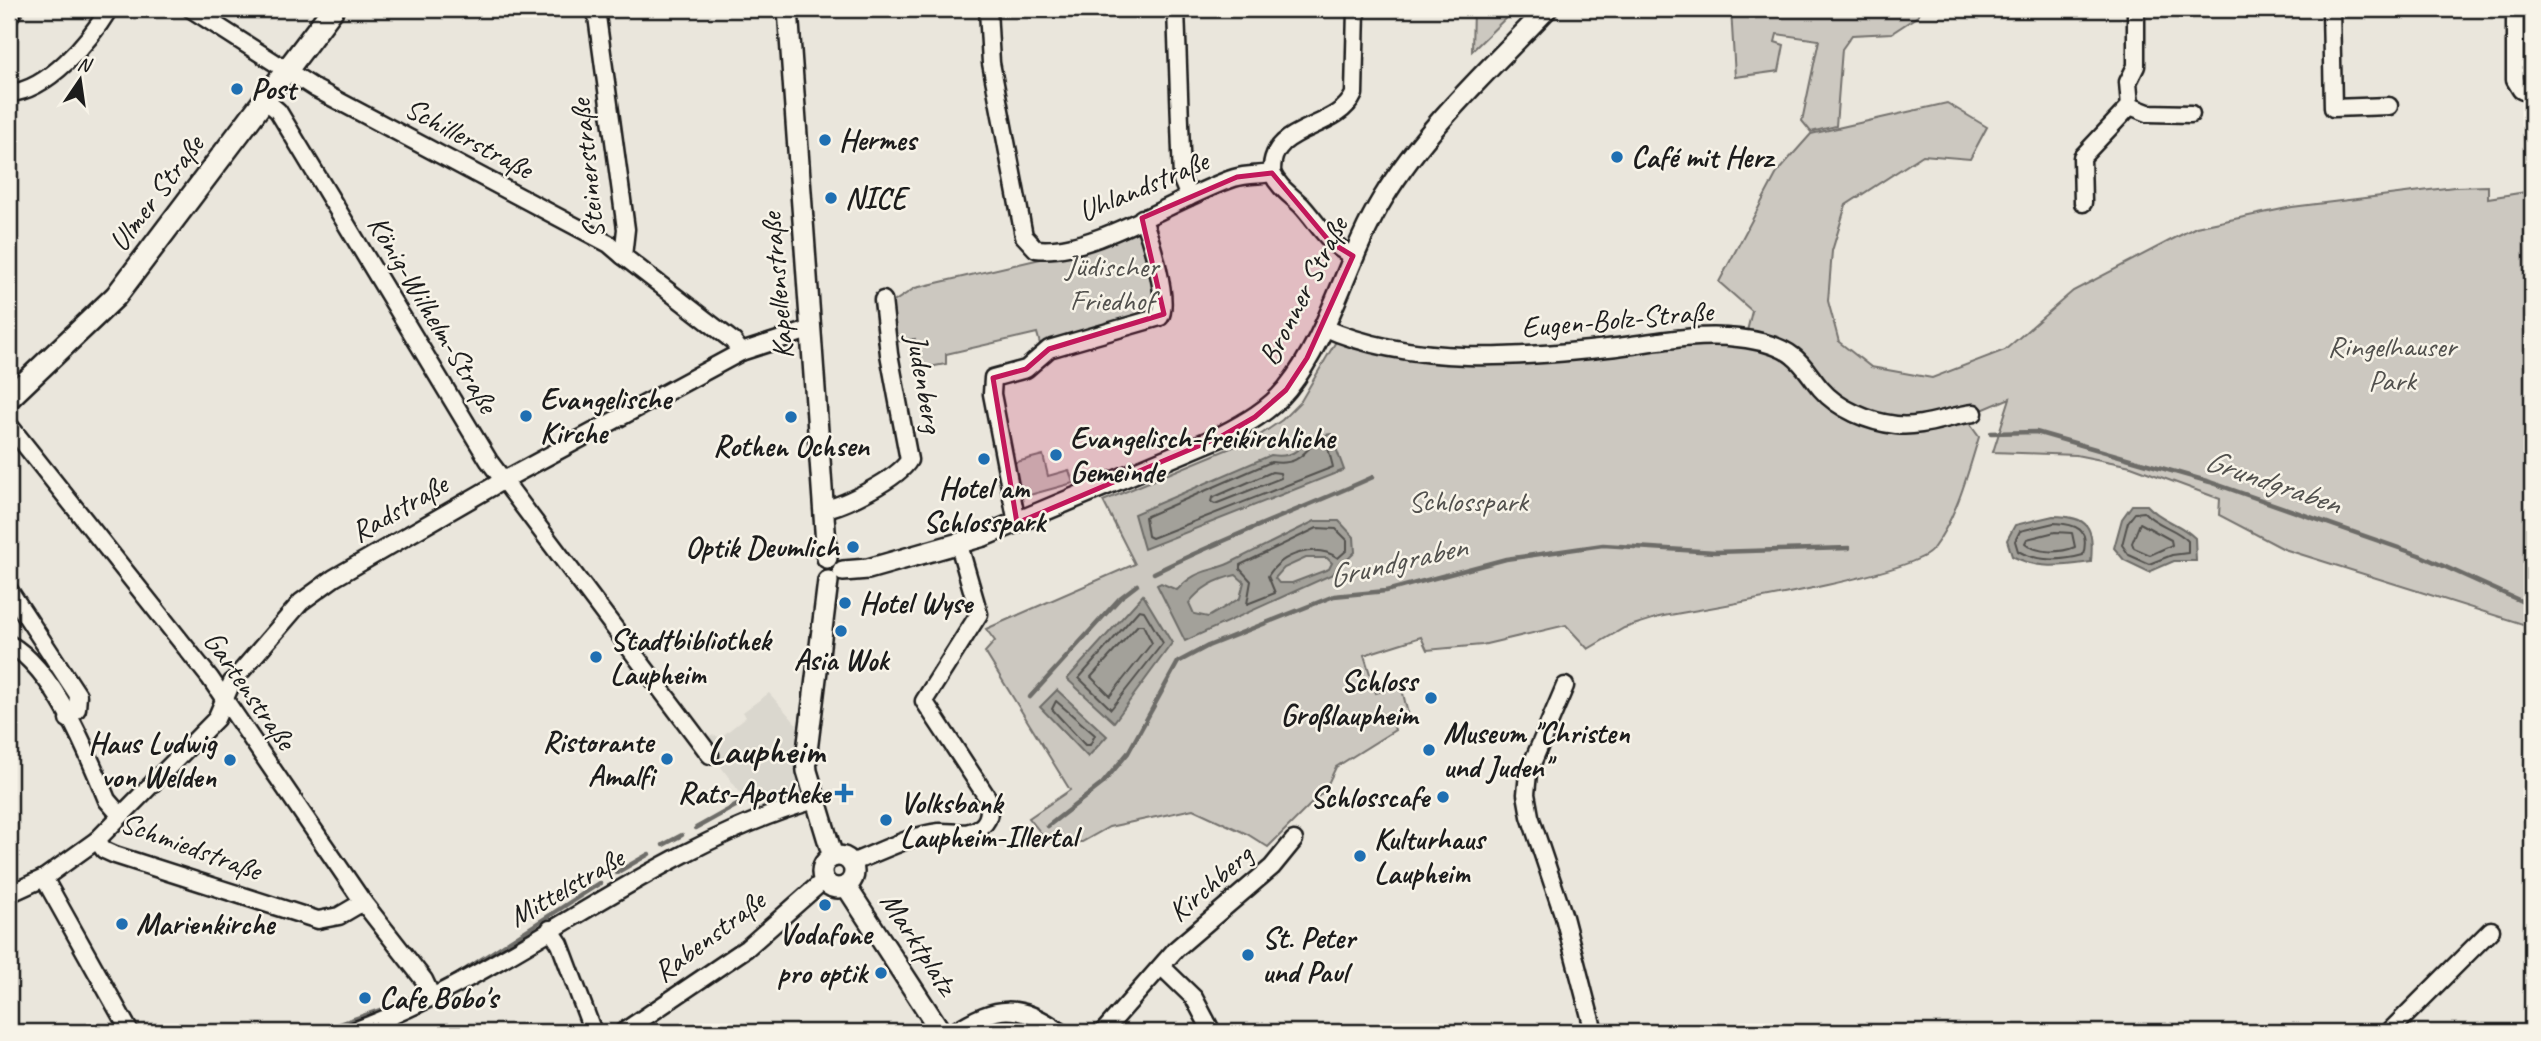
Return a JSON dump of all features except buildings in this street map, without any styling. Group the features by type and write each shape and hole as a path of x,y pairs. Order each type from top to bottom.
{"main road":[{"name":"Ulmer Straße","path":"9,398 116,296 333,9"}],"street":[{"path":"9,93 34,85 53,72 78,51 109,9"},
{"path":"191,9 287,72"},
{"name":"Steinerstraße","path":"596,9 626,229 623,256 733,341 741,352"},
{"name":"Kapellenstraße","path":"788,9 827,558 821,563 819,570 835,576"},
{"name":"Uhlandstraße","path":"988,9 991,63 1021,223 1024,236 1036,249 1054,250 1087,242 1237,177 1272,173"},
{"path":"1176,9 1182,180 1189,197"},
{"path":"1353,256 1330,242 1302,207 1276,183 1272,173 1272,157 1279,145 1339,113 1350,104 1354,94 1356,9"},
{"name":"Bronner Straße","path":"835,576 959,545 1097,491 1242,425 1286,390 1323,327 1353,256 1382,199 1415,150 1547,9"},
{"path":"2083,203 2082,158 2130,106 2128,82 2136,66 2136,9"},
{"path":"2331,9 2333,108 2389,106"},
{"path":"2515,9 2515,80 2522,90 2532,94"},
{"name":"Schillerstraße","path":"287,72 609,244 623,256"},
{"name":"König-Wilhelm-Straße","path":"265,100 278,111 504,480 565,557 710,755"},
{"path":"2130,106 2148,113 2191,114"},
{"path":"1017,523 992,394 993,378 1026,369 1049,349 1160,317 1164,300 1142,218"},
{"name":"Judenberg","path":"824,509 856,498 903,469 909,460 889,354 883,300"},
{"name":"Eugen-Bolz-Straße","path":"1323,327 1366,345 1491,357 1533,356 1700,337 1737,338 1763,342 1792,355 1822,390 1845,408 1866,419 1895,425 1919,425 1974,412"},
{"name":"Radstraße","path":"97,840 216,719 232,682 301,602 334,578 504,480 741,352 811,329"},
{"name":"Gartenstraße","path":"9,425 225,699 363,902 424,980 432,997"},
{"path":"835,576 810,705 806,759 815,800 842,860 853,878 846,886 836,888 824,880 822,868 842,860 933,834 973,831 986,822 989,813 987,797 924,701 979,614 959,545"},
{"path":"9,590 78,695 77,709 68,719"},
{"path":"39,636 15,648 36,665 68,719 107,800 120,815"},
{"path":"1565,686 1528,773 1527,794 1530,816 1564,918 1594,1032"},
{"name":"Mittelstraße","path":"351,1032 432,997 699,844 757,819 815,800"},
{"name":"Schmiedstraße","path":"9,894 44,878 97,840 104,850 115,855 318,920 340,916 363,902"},
{"name":"Kirchberg","path":"1103,1032 1176,949 1272,867 1294,840"},
{"path":"44,878 130,1032"},
{"name":"Rabenstraße","path":"623,1032 747,948 824,880"},
{"name":"Marktplatz","path":"846,886 941,1032"},
{"path":"550,929 560,944 593,1032"},
{"path":"2389,1032 2491,930"},
{"name":"Kirchberg","path":"1162,967 1194,998 1212,1032"},
{"path":"954,1032 972,1020 1001,1010 1017,1009 1031,1013 1061,1032"}],"highlighted area":[{"path":"1272,173 1330,242 1353,256 1307,358 1286,390 1255,417 1222,436 1017,523 993,378 1026,369 1049,349 1164,314 1142,218 1237,177"}],"shaded area":[{"path":"769,693 799,727 799,784 793,798 755,813 702,741 711,735 721,737 746,717 743,712"}],"green space":[{"path":"1473,9 1515,9 1472,51"},
{"path":"1731,9 1919,9 1918,16 1892,33 1852,35 1842,49 1836,126 1811,132 1802,121 1819,40 1777,34 1775,42 1784,45 1779,71 1735,77"},
{"path":"1947,103 1987,127 1970,159 1923,155 1846,205 1832,251 1828,301 1839,342 1871,367 1932,378 2005,350 2073,291 2196,227 2292,207 2454,187 2488,186 2488,198 2532,191 2532,627 2284,549 2219,515 2220,499 2131,466 2076,455 1993,452 2010,398 1958,420 1969,423 1979,437 1948,524 1932,550 1917,560 1849,580 1659,617 1624,628 1588,649 1566,625 1482,645 1427,650 1421,637 1364,655 1376,693 1401,685 1408,714 1392,720 1395,730 1336,767 1325,790 1268,847 1247,834 1193,809 1109,827 1082,842 1048,842 1029,818 1070,790 985,652 995,641 986,629 1135,564 1103,501 1257,437 1282,420 1301,401 1338,338 1491,361 1747,331 1752,311 1719,282 1778,171 1811,134"},
{"name":"Jüdischer Friedhof","path":"1138,230 1158,302 1153,315 1040,344 1037,333 946,354 946,364 918,369 915,339 893,342 889,305 915,288 1088,248"},
{"path":"1043,455 1048,476 1069,470 1073,483 1026,496 1025,489 1018,491 1013,463"}],"water":[{"path":"1331,434 1344,470 1144,549 1134,514 1271,455 1284,456 1293,453 1310,437"},
{"path":"2132,505 2147,505 2195,538 2196,561 2174,561 2149,572 2124,560 2114,548 2122,519"},
{"path":"2053,516 2075,519 2087,526 2091,540 2091,562 2060,566 2041,565 2012,556 2007,540 2015,525"},
{"path":"1315,521 1339,521 1354,537 1355,552 1333,574 1185,641 1157,585 1161,583 1177,590 1196,575 1230,563","holes":["1306,558 1327,558 1332,563 1329,569 1292,583 1279,583 1275,578 1284,568","1236,575 1244,582 1240,598 1208,617 1194,614 1189,603 1199,592 1216,581"]},
{"path":"1143,595 1172,643 1114,722 1067,679"},
{"path":"1057,690 1107,736 1088,757 1040,707"}],"waterway":[{"name":"Grundgraben","path":"1991,433 2036,432 2210,482 2419,555 2532,606"},
{"path":"1154,573 1208,547 1373,477"},
{"name":"Grundgraben","path":"1048,826 1102,784 1128,753 1178,662 1208,646 1334,596 1386,591 1506,559 1603,545 1715,552 1849,548"},
{"path":"1030,697 1120,598 1137,585"},
{"path":"696,828 739,804"},
{"path":"663,845 682,835"},
{"path":"616,873 649,854"},
{"path":"451,979 600,883"},
{"path":"317,1032 397,1004"}],"railway":[{"path":"9,29 23,9"}],"place":[{"name":"Post","path":"237,89"},
{"name":"Hermes","path":"825,140"},
{"name":"Café mit Herz","path":"1617,157"},
{"name":"NICE","path":"831,198"},
{"name":"Evangelische Kirche","path":"526,416"},
{"name":"Rothen Ochsen","path":"791,417"},
{"name":"Evangelisch-freikirchliche Gemeinde","path":"1056,455"},
{"name":"Hotel am Schlosspark","path":"984,459"},
{"name":"Optik Deumlich","path":"853,547"},
{"name":"Hotel Wyse","path":"845,603"},
{"name":"Asia Wok","path":"841,631"},
{"name":"Stadtbibliothek Laupheim","path":"596,657"},
{"name":"Schloss Großlaupheim","path":"1431,698"},
{"name":"Museum \"Christen und Juden\"","path":"1429,750"},
{"name":"Ristorante Amalfi","path":"667,759"},
{"name":"Haus Ludwig von Welden","path":"230,760"},
{"name":"Rats-Apotheke","path":"844,793"},
{"name":"Schlosscafe","path":"1443,797"},
{"name":"Volksbank Laupheim-Illertal","path":"886,820"},
{"name":"Kulturhaus Laupheim","path":"1360,856"},
{"name":"Vodafone","path":"825,905"},
{"name":"Marienkirche","path":"122,924"},
{"name":"St. Peter und Paul","path":"1248,955"},
{"name":"pro optik","path":"881,973"},
{"name":"Cafe Bobo's","path":"365,998"}],"district":[{"name":"Laupheim","path":"766,750"}],"park label":[{"name":"Ringelhauser Park","path":"2392,363"},
{"name":"Schlosspark","path":"1468,501"}]}
